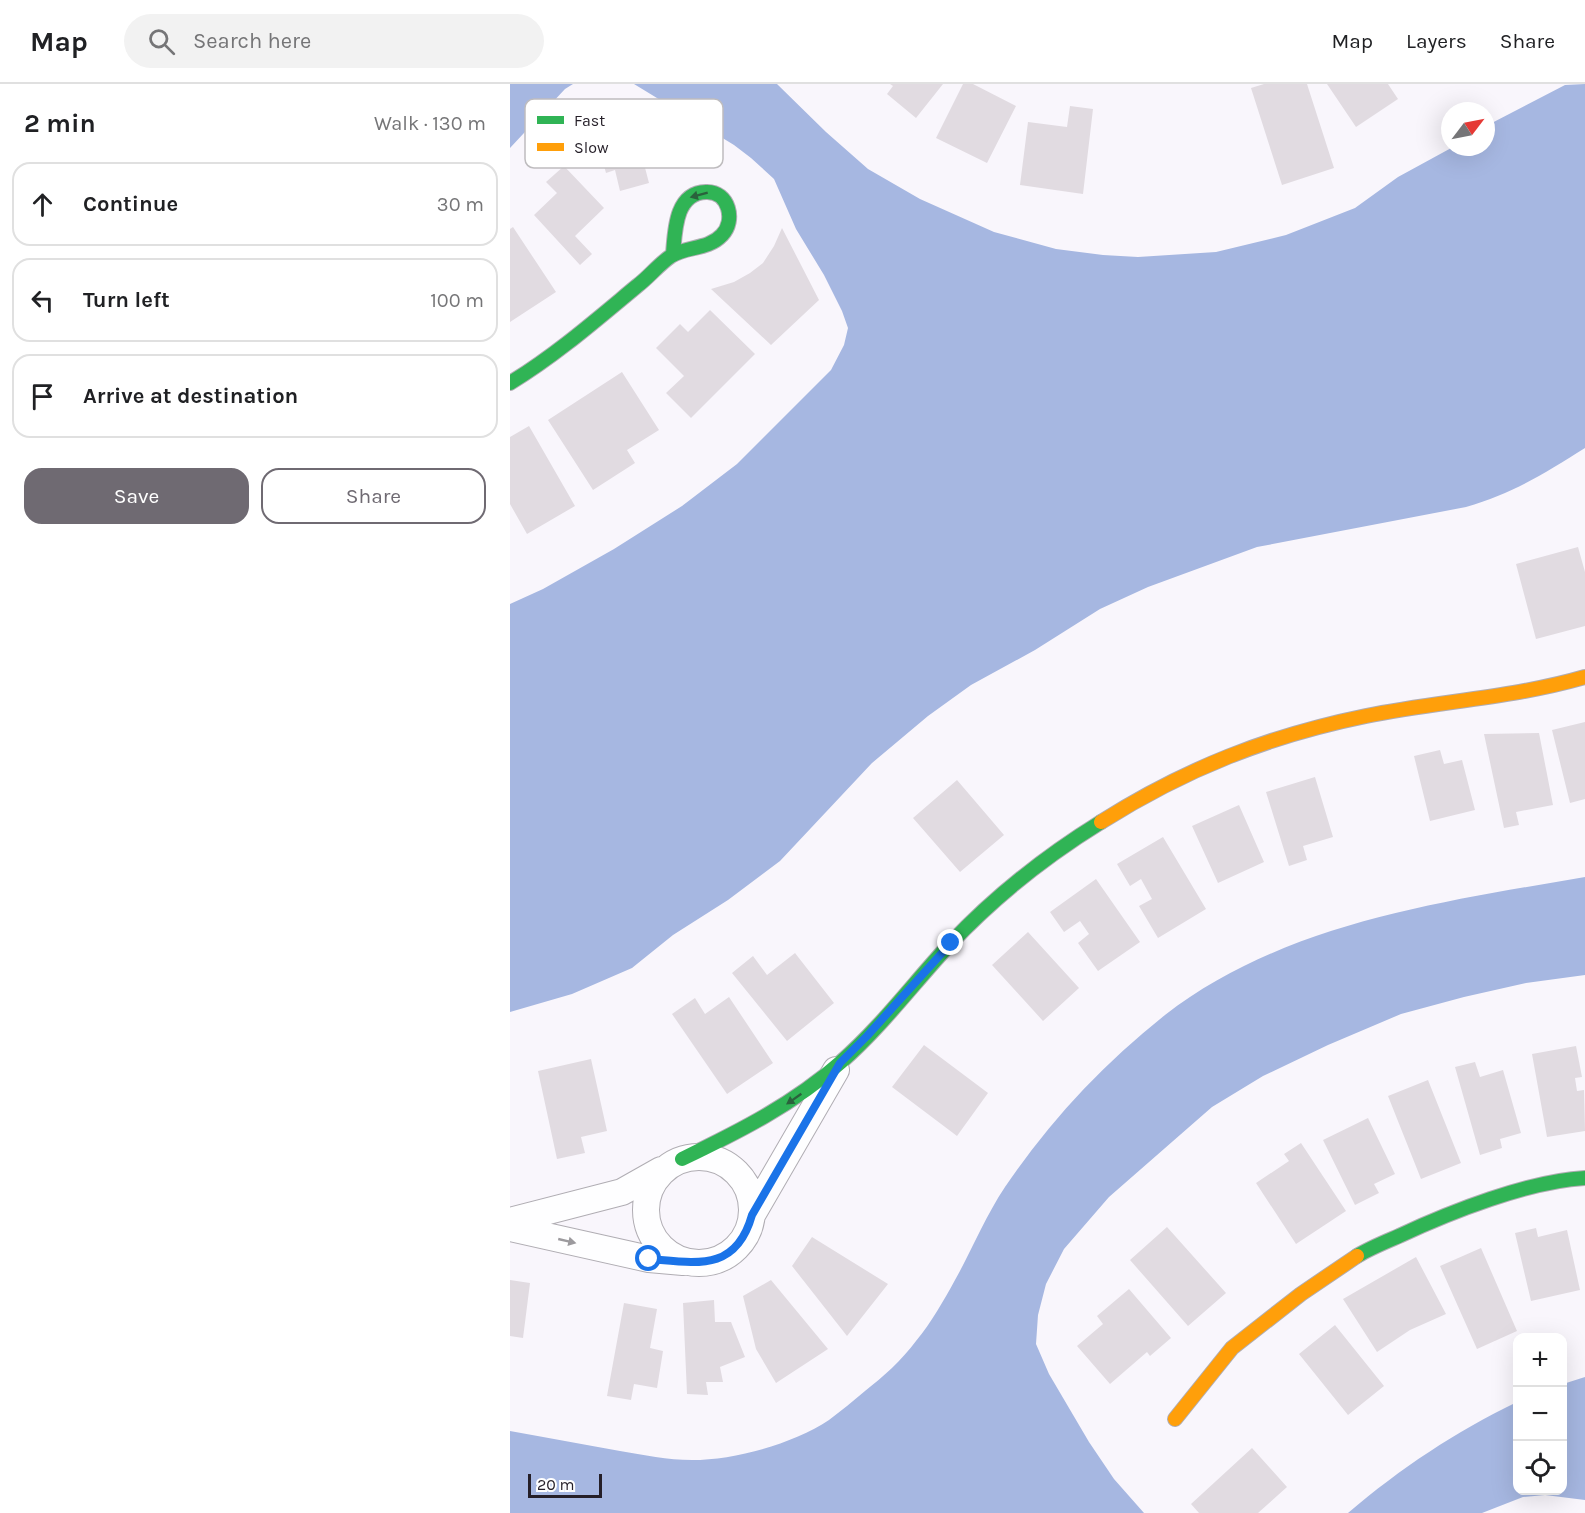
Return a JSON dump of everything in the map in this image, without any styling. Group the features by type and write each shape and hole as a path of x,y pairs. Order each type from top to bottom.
{"street":[{"path":"510,383 534,369 575,338 673,254 702,248 719,237 728,228 730,212 726,202 715,192 700,192 686,199 677,216 673,254"},
{"path":"510,1221 622,1192 751,1126 796,1098 840,1063 951,943 988,908 1054,854 1110,816 1173,780 1206,765 1310,730 1367,717 1539,689 1585,677"},
{"path":"510,1228 649,1259 707,1263 723,1257 737,1246 747,1232 752,1215 840,1063"},
{"path":"689,1262 673,1256 659,1245 650,1230 646,1213 648,1196 655,1180 675,1163 700,1157 717,1160 732,1169 744,1182 750,1198 752,1215"},
{"path":"1175,1419 1232,1348 1301,1294 1362,1253 1431,1221 1496,1199 1564,1179 1585,1178"}],"water":[{"path":"510,84 573,84 556,99 525,99 525,132 510,148"},
{"path":"634,84 777,84 868,169 920,199 994,232 1056,249 1138,257 1216,252 1286,235 1355,208 1398,177 1441,154 1441,156 1495,156 1495,121 1565,85 1585,84 1585,448 1528,482 1483,502 1257,547 1148,587 1100,609 1035,650 971,685 928,716 872,763 780,861 728,900 673,935 632,968 572,994 510,1012 510,604 543,589 614,549 682,506 737,464 831,370 844,345 848,328 824,275 796,229 774,179 751,158 723,138 723,99 659,99"},
{"path":"1585,877 1585,975 1526,983 1401,1014 1263,1076 1212,1107 1109,1197 1064,1249 1046,1284 1038,1315 1036,1344 1049,1374 1089,1442 1114,1479 1144,1513 510,1513 510,1431 647,1456 692,1460 726,1457 763,1449 814,1429 829,1420 892,1368 922,1334 951,1288 1005,1187 1078,1095 1142,1034 1165,1015 1211,984 1261,958 1312,937 1366,921 1420,907"},
{"path":"1585,1377 1585,1500 1545,1495 1567,1495 1567,1383"},
{"path":"1513,1404 1513,1495 1545,1495 1523,1497 1482,1513 1348,1513 1429,1452"}],"building":[{"path":"890,84 943,84 916,118 887,94 893,86"},
{"path":"963,84 973,84 1016,106 987,163 936,138"},
{"path":"1264,84 1307,84 1334,168 1282,185 1251,88"},
{"path":"1327,84 1388,84 1398,99 1356,127"},
{"path":"1070,106 1093,109 1083,194 1020,185 1028,122 1067,127"},
{"path":"562,168 566,168 604,208 575,236 592,254 580,265 534,215 557,193 546,182"},
{"path":"605,168 645,168 649,183 620,191 615,170 606,173"},
{"path":"513,227 556,292 510,322 510,229"},
{"path":"782,228 819,300 771,345 711,289 734,282 763,263"},
{"path":"710,310 755,354 691,418 666,393 684,376 656,348 680,324 688,332"},
{"path":"622,372 659,430 627,450 635,463 593,490 548,420"},
{"path":"529,426 575,506 527,534 510,504 510,437"},
{"path":"1578,547 1585,572 1585,626 1536,639 1516,564"},
{"path":"1585,722 1585,799 1570,803 1552,730"},
{"path":"1539,733 1553,805 1516,812 1519,825 1504,828 1484,734"},
{"path":"1440,750 1444,764 1462,760 1475,810 1430,821 1414,756"},
{"path":"1315,777 1333,837 1303,846 1307,860 1289,866 1266,792"},
{"path":"957,780 1004,835 960,872 913,818"},
{"path":"1239,805 1264,862 1218,883 1192,826"},
{"path":"1163,837 1206,909 1158,938 1139,906 1152,899 1141,879 1130,886 1117,864"},
{"path":"1096,879 1140,942 1098,971 1078,943 1089,934 1080,921 1064,932 1050,912"},
{"path":"1028,932 1079,988 1043,1021 992,965"},
{"path":"795,953 834,1003 787,1041 732,973 753,956 767,975"},
{"path":"729,997 773,1063 727,1094 672,1014 695,998 705,1014"},
{"path":"924,1045 988,1093 957,1136 892,1087"},
{"path":"1576,1046 1582,1077 1575,1078 1577,1091 1584,1090 1585,1131 1547,1137 1532,1054"},
{"path":"591,1059 607,1131 581,1137 585,1153 557,1159 538,1071"},
{"path":"1475,1062 1480,1077 1503,1070 1521,1133 1500,1139 1502,1148 1480,1155 1455,1067"},
{"path":"1428,1080 1461,1163 1421,1179 1388,1096"},
{"path":"1368,1118 1395,1174 1374,1184 1379,1193 1355,1205 1323,1140"},
{"path":"1301,1143 1346,1211 1296,1244 1256,1183 1289,1161 1284,1154"},
{"path":"1167,1227 1226,1293 1188,1326 1130,1260"},
{"path":"1536,1228 1538,1237 1567,1230 1580,1290 1531,1301 1515,1233"},
{"path":"812,1237 888,1284 847,1336 792,1266"},
{"path":"1481,1248 1517,1331 1477,1349 1440,1266"},
{"path":"1416,1257 1446,1314 1410,1330 1377,1352 1343,1299"},
{"path":"510,1280 530,1283 523,1338 510,1336"},
{"path":"771,1280 828,1349 776,1383 756,1349 743,1296"},
{"path":"1129,1289 1171,1338 1150,1356 1147,1352 1110,1384 1077,1346 1103,1324 1097,1316"},
{"path":"714,1300 715,1322 731,1322 745,1357 720,1367 723,1382 706,1382 708,1395 687,1394 683,1303"},
{"path":"624,1303 657,1309 650,1348 663,1351 657,1388 634,1384 631,1400 607,1396"},
{"path":"1335,1325 1384,1386 1348,1415 1299,1354"},
{"path":"1252,1448 1287,1487 1258,1513 1199,1513 1191,1504"}],"traffic: fast":[{"path":"510,383 575,337 671,256 704,246 722,235 729,222 729,215 725,201 720,196 706,192 696,194 682,206 676,225 673,254"},
{"path":"682,1159 765,1116 823,1077 870,1034 949,945 984,910 1041,863 1101,822"},
{"path":"1357,1256 1419,1227 1490,1199 1539,1185 1585,1178"}],"traffic: slow":[{"path":"1101,822 1196,770 1261,744 1366,716 1503,695 1585,677"},
{"path":"1175,1419 1232,1348 1301,1294 1357,1256"}],"route":[{"path":"649,1259 707,1263 723,1257 737,1246 747,1232 752,1215 840,1063 951,943"}]}
